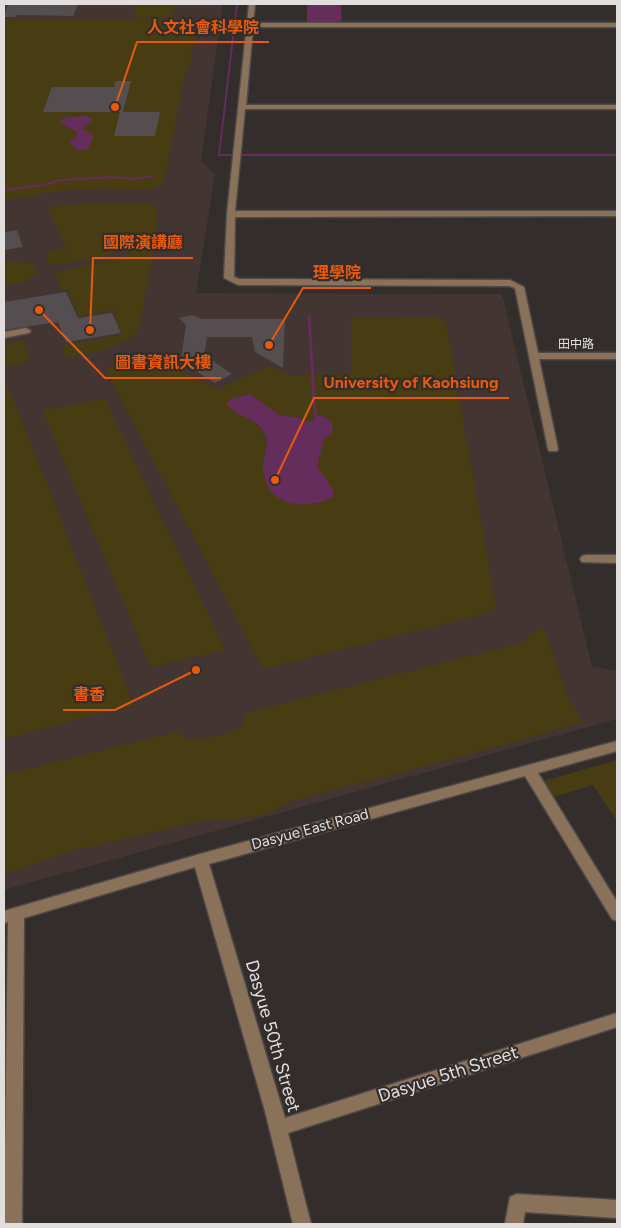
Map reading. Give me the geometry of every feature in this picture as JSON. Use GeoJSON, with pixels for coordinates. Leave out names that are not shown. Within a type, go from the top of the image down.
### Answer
{"type":"FeatureCollection","features":[{"type":"Feature","properties":{"kind":"street"},"geometry":{"type":"LineString","coordinates":[[252,4],[231,214],[228,278],[238,282],[510,283],[519,287],[553,449]]}},
{"type":"Feature","properties":{"kind":"street"},"geometry":{"type":"LineString","coordinates":[[249,25],[617,25]]}},
{"type":"Feature","properties":{"kind":"street"},"geometry":{"type":"LineString","coordinates":[[242,107],[617,107]]}},
{"type":"Feature","properties":{"kind":"street"},"geometry":{"type":"LineString","coordinates":[[231,214],[617,213]]}},
{"type":"Feature","properties":{"kind":"street"},"geometry":{"type":"LineString","coordinates":[[4,335],[26,331]]}},
{"type":"Feature","properties":{"kind":"street","name":"田中路"},"geometry":{"type":"LineString","coordinates":[[534,356],[617,356]]}},
{"type":"Feature","properties":{"kind":"street"},"geometry":{"type":"LineString","coordinates":[[586,559],[617,559]]}},
{"type":"Feature","properties":{"kind":"street","name":"Dasyue East Road"},"geometry":{"type":"LineString","coordinates":[[10,915],[200,860],[617,746]]}},
{"type":"Feature","properties":{"kind":"street"},"geometry":{"type":"LineString","coordinates":[[528,769],[617,915]]}},
{"type":"Feature","properties":{"kind":"street","name":"Dasyue 50th Street"},"geometry":{"type":"LineString","coordinates":[[200,860],[279,1128],[302,1224]]}},
{"type":"Feature","properties":{"kind":"street"},"geometry":{"type":"LineString","coordinates":[[10,915],[9,1122],[13,1224]]}},
{"type":"Feature","properties":{"kind":"street","name":"Dasyue 5th Street"},"geometry":{"type":"LineString","coordinates":[[279,1128],[617,1020]]}},
{"type":"Feature","properties":{"kind":"street"},"geometry":{"type":"LineString","coordinates":[[514,1224],[517,1203],[617,1209]]}},
{"type":"Feature","properties":{"kind":"shaded area"},"geometry":{"type":"Polygon","coordinates":[[[4,4],[223,4],[201,161],[215,174],[196,293],[502,294],[592,666],[617,671],[617,719],[4,890],[4,4]]]}},
{"type":"Feature","properties":{"kind":"shaded area"},"geometry":{"type":"Polygon","coordinates":[[[137,4],[176,4],[173,17],[133,17],[137,4]]]}},
{"type":"Feature","properties":{"kind":"shaded area"},"geometry":{"type":"Polygon","coordinates":[[[307,4],[341,4],[342,20],[333,23],[307,22],[307,4]]]}},
{"type":"Feature","properties":{"kind":"shaded area"},"geometry":{"type":"Polygon","coordinates":[[[4,20],[195,20],[194,25],[198,25],[189,68],[186,68],[164,183],[152,189],[75,189],[4,200],[4,20]]]}},
{"type":"Feature","properties":{"kind":"shaded area"},"geometry":{"type":"Polygon","coordinates":[[[87,116],[93,120],[82,129],[92,134],[93,138],[88,149],[79,151],[71,145],[70,141],[78,135],[77,132],[58,121],[68,117],[87,116]]]}},
{"type":"Feature","properties":{"kind":"shaded area"},"geometry":{"type":"Polygon","coordinates":[[[80,204],[150,204],[158,208],[156,232],[150,236],[131,241],[96,259],[50,265],[45,252],[67,248],[47,207],[80,204]]]}},
{"type":"Feature","properties":{"kind":"shaded area"},"geometry":{"type":"Polygon","coordinates":[[[141,244],[153,244],[154,247],[139,330],[132,337],[115,346],[96,352],[67,357],[62,346],[122,335],[113,310],[79,316],[67,290],[61,291],[54,272],[121,258],[141,244]]]}},
{"type":"Feature","properties":{"kind":"shaded area"},"geometry":{"type":"Polygon","coordinates":[[[14,261],[31,263],[38,270],[37,275],[23,283],[4,285],[4,263],[14,261]]]}},
{"type":"Feature","properties":{"kind":"shaded area"},"geometry":{"type":"Polygon","coordinates":[[[440,317],[446,322],[496,606],[490,613],[263,669],[105,369],[133,364],[146,357],[179,355],[177,369],[218,389],[270,366],[289,375],[351,374],[351,318],[440,317]],[[257,398],[232,411],[252,421],[262,430],[265,436],[266,451],[332,498],[334,491],[317,466],[324,439],[332,423],[325,417],[315,416],[314,421],[303,421],[301,418],[277,413],[257,398]]]}},
{"type":"Feature","properties":{"kind":"shaded area"},"geometry":{"type":"Polygon","coordinates":[[[23,340],[30,358],[23,364],[4,367],[4,344],[23,340]]]}},
{"type":"Feature","properties":{"kind":"shaded area"},"geometry":{"type":"Polygon","coordinates":[[[8,386],[134,705],[4,739],[4,387],[8,386]]]}},
{"type":"Feature","properties":{"kind":"shaded area"},"geometry":{"type":"Polygon","coordinates":[[[251,394],[279,415],[301,418],[303,421],[314,421],[315,415],[325,417],[332,423],[333,431],[324,439],[317,466],[334,491],[332,498],[321,502],[298,504],[278,498],[271,491],[265,481],[263,468],[267,446],[265,434],[257,424],[231,409],[227,404],[230,399],[251,394]]]}},
{"type":"Feature","properties":{"kind":"shaded area"},"geometry":{"type":"Polygon","coordinates":[[[105,399],[225,650],[151,667],[42,410],[105,399]]]}},
{"type":"Feature","properties":{"kind":"shaded area"},"geometry":{"type":"Polygon","coordinates":[[[544,628],[568,697],[583,722],[445,761],[287,802],[268,814],[232,820],[211,819],[71,851],[4,874],[4,775],[176,732],[189,739],[207,738],[235,731],[244,723],[245,713],[525,642],[534,632],[544,628]]]}},
{"type":"Feature","properties":{"kind":"shaded area"},"geometry":{"type":"Polygon","coordinates":[[[617,760],[617,821],[593,785],[554,797],[543,781],[617,760]]]}},
{"type":"Feature","properties":{"kind":"building"},"geometry":{"type":"Polygon","coordinates":[[[8,4],[78,4],[73,16],[16,15],[15,17],[4,17],[8,4]]]}},
{"type":"Feature","properties":{"kind":"building"},"geometry":{"type":"Polygon","coordinates":[[[116,81],[131,81],[123,112],[43,112],[52,87],[114,87],[116,81]]]}},
{"type":"Feature","properties":{"kind":"building"},"geometry":{"type":"Polygon","coordinates":[[[120,112],[160,112],[155,136],[114,136],[120,112]]]}},
{"type":"Feature","properties":{"kind":"building"},"geometry":{"type":"Polygon","coordinates":[[[17,230],[23,247],[4,250],[4,232],[17,230]]]}},
{"type":"Feature","properties":{"kind":"building"},"geometry":{"type":"Polygon","coordinates":[[[66,292],[78,318],[112,313],[121,333],[66,342],[58,322],[4,330],[4,302],[66,292]]]}},
{"type":"Feature","properties":{"kind":"building"},"geometry":{"type":"Polygon","coordinates":[[[192,315],[201,319],[285,319],[283,368],[255,352],[252,337],[207,337],[204,355],[232,374],[215,383],[188,366],[180,366],[186,325],[179,318],[192,315]]]}},
{"type":"Feature","properties":{"kind":"waterway"},"geometry":{"type":"LineString","coordinates":[[237,4],[219,155],[617,155]]}},
{"type":"Feature","properties":{"kind":"waterway"},"geometry":{"type":"LineString","coordinates":[[4,190],[44,185],[61,180],[111,177],[132,179],[154,176]]}},
{"type":"Feature","properties":{"kind":"waterway"},"geometry":{"type":"LineString","coordinates":[[309,316],[315,415]]}},
{"type":"Feature","properties":{"kind":"place","name":"人文社會科學院"},"geometry":{"type":"Point","coordinates":[115,107]}},
{"type":"Feature","properties":{"kind":"place","name":"圖書資訊大樓"},"geometry":{"type":"Point","coordinates":[39,310]}},
{"type":"Feature","properties":{"kind":"place","name":"國際演講廳"},"geometry":{"type":"Point","coordinates":[90,330]}},
{"type":"Feature","properties":{"kind":"place","name":"理學院"},"geometry":{"type":"Point","coordinates":[269,345]}},
{"type":"Feature","properties":{"kind":"place","name":"University of Kaohsiung"},"geometry":{"type":"Point","coordinates":[275,480]}},
{"type":"Feature","properties":{"kind":"place","name":"書香"},"geometry":{"type":"Point","coordinates":[196,670]}}]}
